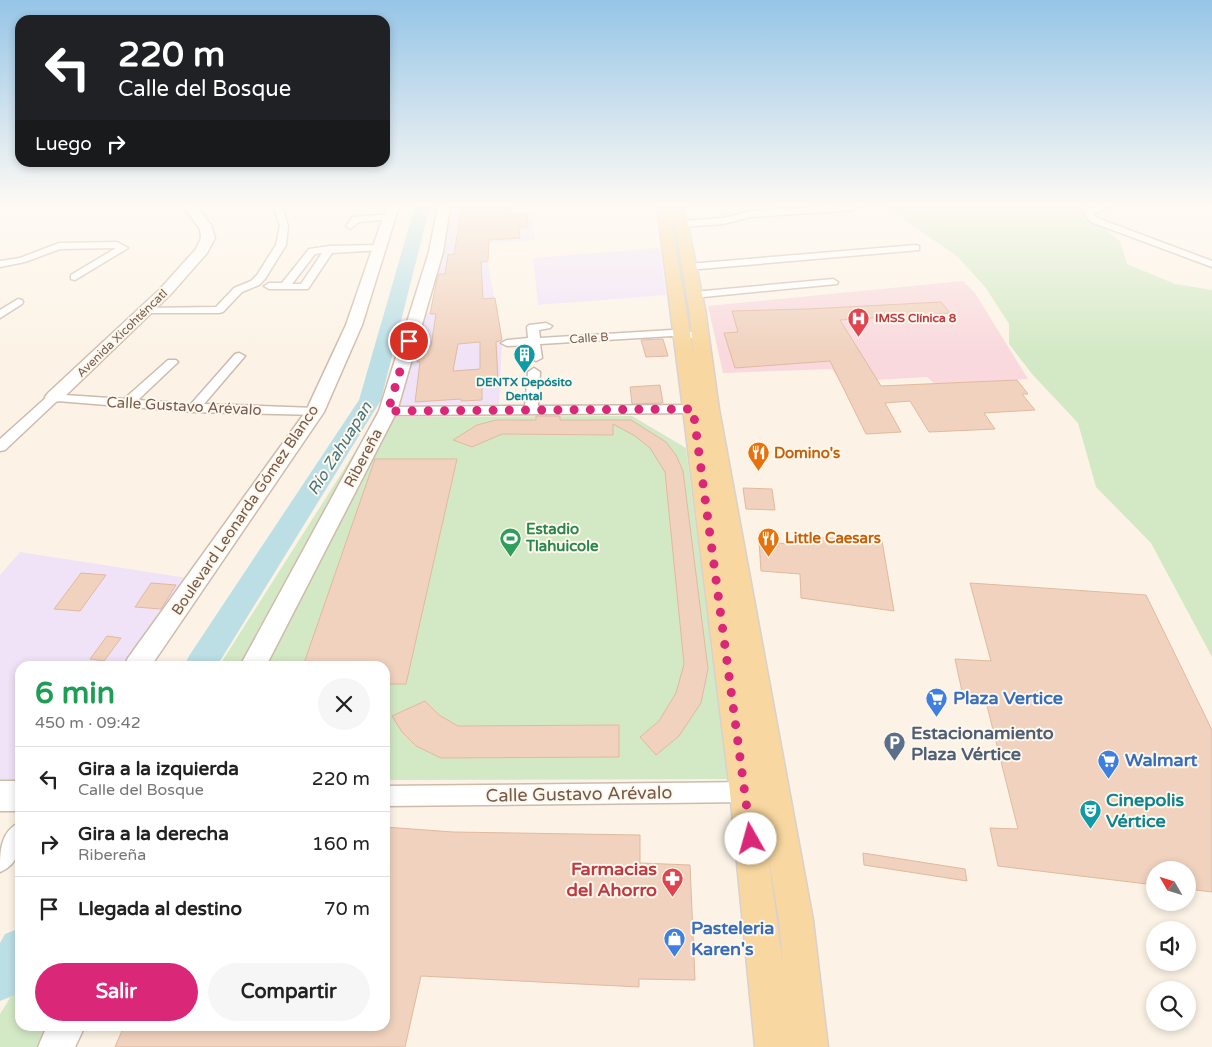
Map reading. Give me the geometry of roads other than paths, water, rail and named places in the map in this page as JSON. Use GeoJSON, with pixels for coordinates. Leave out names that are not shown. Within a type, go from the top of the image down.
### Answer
{"type":"FeatureCollection","features":[{"type":"Feature","properties":{"kind":"main road"},"geometry":{"type":"LineString","coordinates":[[672,255],[774,792],[796,920],[809,1047]]}},
{"type":"Feature","properties":{"kind":"main road"},"geometry":{"type":"LineString","coordinates":[[686,255],[693,295],[687,332]]}},
{"type":"Feature","properties":{"kind":"main road"},"geometry":{"type":"LineString","coordinates":[[701,409],[774,1047]]}},
{"type":"Feature","properties":{"kind":"street"},"geometry":{"type":"LineString","coordinates":[[0,264],[22,260],[36,255]]}},
{"type":"Feature","properties":{"kind":"street"},"geometry":{"type":"LineString","coordinates":[[75,278],[112,255]]}},
{"type":"Feature","properties":{"kind":"street","name":"Avenida Xicohténcatl"},"geometry":{"type":"LineString","coordinates":[[0,447],[147,311],[199,255]]}},
{"type":"Feature","properties":{"kind":"street"},"geometry":{"type":"LineString","coordinates":[[147,311],[219,310],[238,290],[255,283],[275,255]]}},
{"type":"Feature","properties":{"kind":"street"},"geometry":{"type":"LineString","coordinates":[[284,287],[307,255]]}},
{"type":"Feature","properties":{"kind":"street"},"geometry":{"type":"LineString","coordinates":[[269,286],[299,288],[307,285],[326,255]]}},
{"type":"Feature","properties":{"kind":"street","name":"Boulevard Leonarda Gómez Blanco"},"geometry":{"type":"LineString","coordinates":[[141,661],[315,412],[354,325],[377,255]]}},
{"type":"Feature","properties":{"kind":"street","name":"Ribereña"},"geometry":{"type":"LineString","coordinates":[[256,661],[388,411],[435,255]]}},
{"type":"Feature","properties":{"kind":"street"},"geometry":{"type":"LineString","coordinates":[[688,267],[834,255]]}},
{"type":"Feature","properties":{"kind":"street"},"geometry":{"type":"LineString","coordinates":[[1187,255],[1212,264]]}},
{"type":"Feature","properties":{"kind":"street"},"geometry":{"type":"LineString","coordinates":[[693,295],[833,282]]}},
{"type":"Feature","properties":{"kind":"street"},"geometry":{"type":"LineString","coordinates":[[0,315],[18,302]]}},
{"type":"Feature","properties":{"kind":"street"},"geometry":{"type":"LineString","coordinates":[[536,358],[533,327],[546,326]]}},
{"type":"Feature","properties":{"kind":"street","name":"Calle B"},"geometry":{"type":"LineString","coordinates":[[507,343],[687,332]]}},
{"type":"Feature","properties":{"kind":"street"},"geometry":{"type":"LineString","coordinates":[[194,408],[239,356]]}},
{"type":"Feature","properties":{"kind":"street"},"geometry":{"type":"LineString","coordinates":[[127,403],[172,362]]}},
{"type":"Feature","properties":{"kind":"street"},"geometry":{"type":"LineString","coordinates":[[531,410],[534,372]]}},
{"type":"Feature","properties":{"kind":"street","name":"Calle Gustavo Arévalo"},"geometry":{"type":"LineString","coordinates":[[54,397],[194,408],[315,412]]}},
{"type":"Feature","properties":{"kind":"street"},"geometry":{"type":"LineString","coordinates":[[388,411],[701,409]]}},
{"type":"Feature","properties":{"kind":"street","name":"Calle Gustavo Arévalo"},"geometry":{"type":"LineString","coordinates":[[390,796],[774,792]]}},
{"type":"Feature","properties":{"kind":"street"},"geometry":{"type":"LineString","coordinates":[[0,796],[15,796]]}},
{"type":"Feature","properties":{"kind":"street"},"geometry":{"type":"LineString","coordinates":[[0,861],[15,840]]}},
{"type":"Feature","properties":{"kind":"street"},"geometry":{"type":"LineString","coordinates":[[56,1047],[64,1031]]}},
{"type":"Feature","properties":{"kind":"waterway","name":"Río Zahuapan"},"geometry":{"type":"LineString","coordinates":[[203,661],[370,400],[410,255]]}},
{"type":"Feature","properties":{"kind":"waterway","name":"Río Zahuapan"},"geometry":{"type":"LineString","coordinates":[[0,980],[15,957]]}},
{"type":"Feature","properties":{"kind":"place","name":"IMSS Clínica 8"},"geometry":{"type":"Point","coordinates":[859,337]}},
{"type":"Feature","properties":{"kind":"place","name":"DENTX Depósito Dental"},"geometry":{"type":"Point","coordinates":[524,374]}},
{"type":"Feature","properties":{"kind":"place","name":"Domino's"},"geometry":{"type":"Point","coordinates":[758,472]}},
{"type":"Feature","properties":{"kind":"place","name":"Estadio Tlahuicole"},"geometry":{"type":"Point","coordinates":[510,557]}},
{"type":"Feature","properties":{"kind":"place","name":"Little Caesars"},"geometry":{"type":"Point","coordinates":[769,557]}},
{"type":"Feature","properties":{"kind":"place","name":"Plaza Vertice"},"geometry":{"type":"Point","coordinates":[937,717]}},
{"type":"Feature","properties":{"kind":"place","name":"Estacionamiento Plaza Vértice"},"geometry":{"type":"Point","coordinates":[895,762]}},
{"type":"Feature","properties":{"kind":"place","name":"Walmart"},"geometry":{"type":"Point","coordinates":[1109,779]}},
{"type":"Feature","properties":{"kind":"place","name":"Cinepolis Vértice"},"geometry":{"type":"Point","coordinates":[1090,829]}},
{"type":"Feature","properties":{"kind":"place","name":"Farmacias del Ahorro"},"geometry":{"type":"Point","coordinates":[673,898]}},
{"type":"Feature","properties":{"kind":"place","name":"Pasteleria Karen's"},"geometry":{"type":"Point","coordinates":[675,957]}}]}
